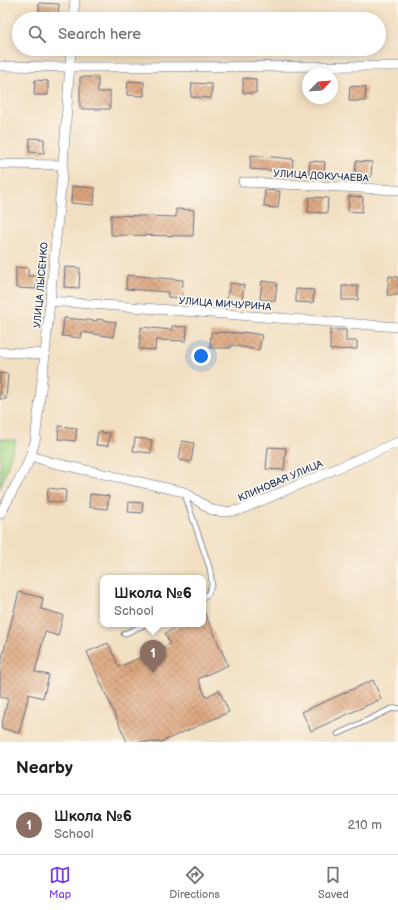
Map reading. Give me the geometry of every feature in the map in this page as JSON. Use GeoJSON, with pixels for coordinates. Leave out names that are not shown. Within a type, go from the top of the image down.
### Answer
{"type":"FeatureCollection","features":[{"type":"Feature","properties":{"kind":"street"},"geometry":{"type":"LineString","coordinates":[[74,12],[75,0]]}},
{"type":"Feature","properties":{"kind":"street","name":"УЛИЦА ЛЫСЕНКО"},"geometry":{"type":"LineString","coordinates":[[0,514],[27,465],[36,442],[63,165],[71,56]]}},
{"type":"Feature","properties":{"kind":"street"},"geometry":{"type":"LineString","coordinates":[[0,66],[398,66]]}},
{"type":"Feature","properties":{"kind":"street"},"geometry":{"type":"LineString","coordinates":[[0,164],[63,165]]}},
{"type":"Feature","properties":{"kind":"street","name":"УЛИЦА ДОКУЧАЕВА"},"geometry":{"type":"LineString","coordinates":[[243,182],[398,190]]}},
{"type":"Feature","properties":{"kind":"street","name":"УЛИЦА МИЧУРИНА"},"geometry":{"type":"LineString","coordinates":[[50,301],[398,327]]}},
{"type":"Feature","properties":{"kind":"street"},"geometry":{"type":"LineString","coordinates":[[0,352],[45,354]]}},
{"type":"Feature","properties":{"kind":"street","name":"КЛИНОВАЯ УЛИЦА"},"geometry":{"type":"LineString","coordinates":[[31,456],[50,462],[184,492],[212,510],[224,512],[240,510],[398,442]]}},
{"type":"Feature","properties":{"kind":"lane"},"geometry":{"type":"LineString","coordinates":[[184,492],[210,569],[212,584],[206,595]]}},
{"type":"Feature","properties":{"kind":"lane"},"geometry":{"type":"LineString","coordinates":[[124,634],[139,627]]}},
{"type":"Feature","properties":{"kind":"lane"},"geometry":{"type":"LineString","coordinates":[[338,734],[391,709],[398,708]]}},
{"type":"Feature","properties":{"kind":"green space"},"geometry":{"type":"Polygon","coordinates":[[[0,439],[16,440],[0,489],[0,439]]]}},
{"type":"Feature","properties":{"kind":"building"},"geometry":{"type":"Polygon","coordinates":[[[39,3],[59,4],[58,12],[39,12],[39,3]]]}},
{"type":"Feature","properties":{"kind":"building"},"geometry":{"type":"Polygon","coordinates":[[[80,77],[98,77],[98,92],[110,92],[110,109],[80,109],[80,77]]]}},
{"type":"Feature","properties":{"kind":"building"},"geometry":{"type":"Polygon","coordinates":[[[243,78],[256,79],[256,93],[243,93],[243,78]]]}},
{"type":"Feature","properties":{"kind":"building"},"geometry":{"type":"Polygon","coordinates":[[[35,80],[48,81],[48,95],[34,95],[35,80]]]}},
{"type":"Feature","properties":{"kind":"building"},"geometry":{"type":"Polygon","coordinates":[[[128,81],[144,82],[144,96],[127,95],[128,81]]]}},
{"type":"Feature","properties":{"kind":"building"},"geometry":{"type":"Polygon","coordinates":[[[192,83],[212,84],[211,98],[191,97],[192,83]]]}},
{"type":"Feature","properties":{"kind":"building"},"geometry":{"type":"Polygon","coordinates":[[[350,86],[366,87],[365,101],[349,101],[350,86]]]}},
{"type":"Feature","properties":{"kind":"building"},"geometry":{"type":"Polygon","coordinates":[[[30,138],[44,139],[44,153],[29,152],[30,138]]]}},
{"type":"Feature","properties":{"kind":"building"},"geometry":{"type":"Polygon","coordinates":[[[251,155],[293,159],[292,172],[250,169],[251,155]]]}},
{"type":"Feature","properties":{"kind":"building"},"geometry":{"type":"Polygon","coordinates":[[[310,161],[325,162],[324,175],[309,174],[310,161]]]}},
{"type":"Feature","properties":{"kind":"building"},"geometry":{"type":"Polygon","coordinates":[[[356,161],[372,162],[371,177],[355,176],[356,161]]]}},
{"type":"Feature","properties":{"kind":"building"},"geometry":{"type":"Polygon","coordinates":[[[72,186],[95,188],[94,205],[71,203],[72,186]]]}},
{"type":"Feature","properties":{"kind":"building"},"geometry":{"type":"Polygon","coordinates":[[[265,190],[280,191],[278,208],[264,207],[265,190]]]}},
{"type":"Feature","properties":{"kind":"building"},"geometry":{"type":"Polygon","coordinates":[[[349,196],[363,197],[362,212],[348,211],[349,196]]]}},
{"type":"Feature","properties":{"kind":"building"},"geometry":{"type":"Polygon","coordinates":[[[309,197],[328,198],[327,213],[308,212],[309,197]]]}},
{"type":"Feature","properties":{"kind":"building"},"geometry":{"type":"Polygon","coordinates":[[[176,209],[194,210],[193,236],[111,235],[111,215],[176,217],[176,209]]]}},
{"type":"Feature","properties":{"kind":"building"},"geometry":{"type":"Polygon","coordinates":[[[16,267],[28,268],[28,276],[37,276],[36,289],[16,288],[16,267]]]}},
{"type":"Feature","properties":{"kind":"building"},"geometry":{"type":"Polygon","coordinates":[[[65,267],[80,268],[79,288],[64,287],[65,267]]]}},
{"type":"Feature","properties":{"kind":"building"},"geometry":{"type":"Polygon","coordinates":[[[127,275],[183,280],[182,298],[168,297],[168,292],[126,289],[127,275]]]}},
{"type":"Feature","properties":{"kind":"building"},"geometry":{"type":"Polygon","coordinates":[[[389,276],[398,277],[398,295],[387,295],[389,276]]]}},
{"type":"Feature","properties":{"kind":"building"},"geometry":{"type":"Polygon","coordinates":[[[262,281],[277,283],[275,301],[260,299],[262,281]]]}},
{"type":"Feature","properties":{"kind":"building"},"geometry":{"type":"Polygon","coordinates":[[[230,283],[244,285],[242,301],[227,298],[230,283]]]}},
{"type":"Feature","properties":{"kind":"building"},"geometry":{"type":"Polygon","coordinates":[[[342,286],[358,286],[358,300],[342,300],[342,286]]]}},
{"type":"Feature","properties":{"kind":"building"},"geometry":{"type":"Polygon","coordinates":[[[296,289],[314,290],[313,303],[296,302],[296,289]]]}},
{"type":"Feature","properties":{"kind":"building"},"geometry":{"type":"Polygon","coordinates":[[[64,318],[97,321],[97,319],[116,322],[113,337],[82,332],[81,338],[62,336],[64,318]]]}},
{"type":"Feature","properties":{"kind":"building"},"geometry":{"type":"Polygon","coordinates":[[[172,326],[187,327],[186,341],[156,340],[155,350],[139,349],[141,327],[172,330],[172,326]]]}},
{"type":"Feature","properties":{"kind":"building"},"geometry":{"type":"Polygon","coordinates":[[[330,330],[346,330],[346,341],[357,341],[357,349],[330,350],[330,330]]]}},
{"type":"Feature","properties":{"kind":"building"},"geometry":{"type":"Polygon","coordinates":[[[211,332],[243,332],[262,335],[259,350],[231,345],[231,348],[210,348],[211,332]]]}},
{"type":"Feature","properties":{"kind":"building"},"geometry":{"type":"Polygon","coordinates":[[[0,373],[8,374],[6,399],[0,399],[0,373]]]}},
{"type":"Feature","properties":{"kind":"building"},"geometry":{"type":"Polygon","coordinates":[[[59,426],[77,428],[75,441],[58,439],[59,426]]]}},
{"type":"Feature","properties":{"kind":"building"},"geometry":{"type":"Polygon","coordinates":[[[98,432],[110,433],[108,446],[96,445],[98,432]]]}},
{"type":"Feature","properties":{"kind":"building"},"geometry":{"type":"Polygon","coordinates":[[[135,438],[152,440],[151,453],[133,451],[135,438]]]}},
{"type":"Feature","properties":{"kind":"building"},"geometry":{"type":"Polygon","coordinates":[[[182,441],[194,443],[191,462],[179,460],[182,441]]]}},
{"type":"Feature","properties":{"kind":"building"},"geometry":{"type":"Polygon","coordinates":[[[268,447],[286,448],[284,470],[266,469],[268,447]]]}},
{"type":"Feature","properties":{"kind":"building"},"geometry":{"type":"Polygon","coordinates":[[[48,488],[66,490],[65,503],[47,501],[48,488]]]}},
{"type":"Feature","properties":{"kind":"building"},"geometry":{"type":"Polygon","coordinates":[[[90,494],[109,496],[107,509],[89,507],[90,494]]]}},
{"type":"Feature","properties":{"kind":"building"},"geometry":{"type":"Polygon","coordinates":[[[129,502],[143,503],[142,513],[128,512],[129,502]]]}},
{"type":"Feature","properties":{"kind":"building"},"geometry":{"type":"Polygon","coordinates":[[[19,592],[43,598],[41,609],[63,615],[58,636],[45,632],[35,672],[49,675],[43,698],[29,694],[19,733],[1,728],[8,699],[0,697],[0,666],[19,592]]]}},
{"type":"Feature","properties":{"kind":"building"},"geometry":{"type":"Polygon","coordinates":[[[206,616],[228,665],[198,679],[206,697],[219,690],[229,712],[161,742],[127,742],[87,652],[108,643],[119,667],[170,644],[165,633],[178,627],[206,627],[206,616]]]}},
{"type":"Feature","properties":{"kind":"building"},"geometry":{"type":"Polygon","coordinates":[[[373,680],[381,699],[311,731],[302,712],[373,680]]]}},
{"type":"Feature","properties":{"kind":"place","name":"Школа №6"},"geometry":{"type":"Point","coordinates":[153,673]}}]}
